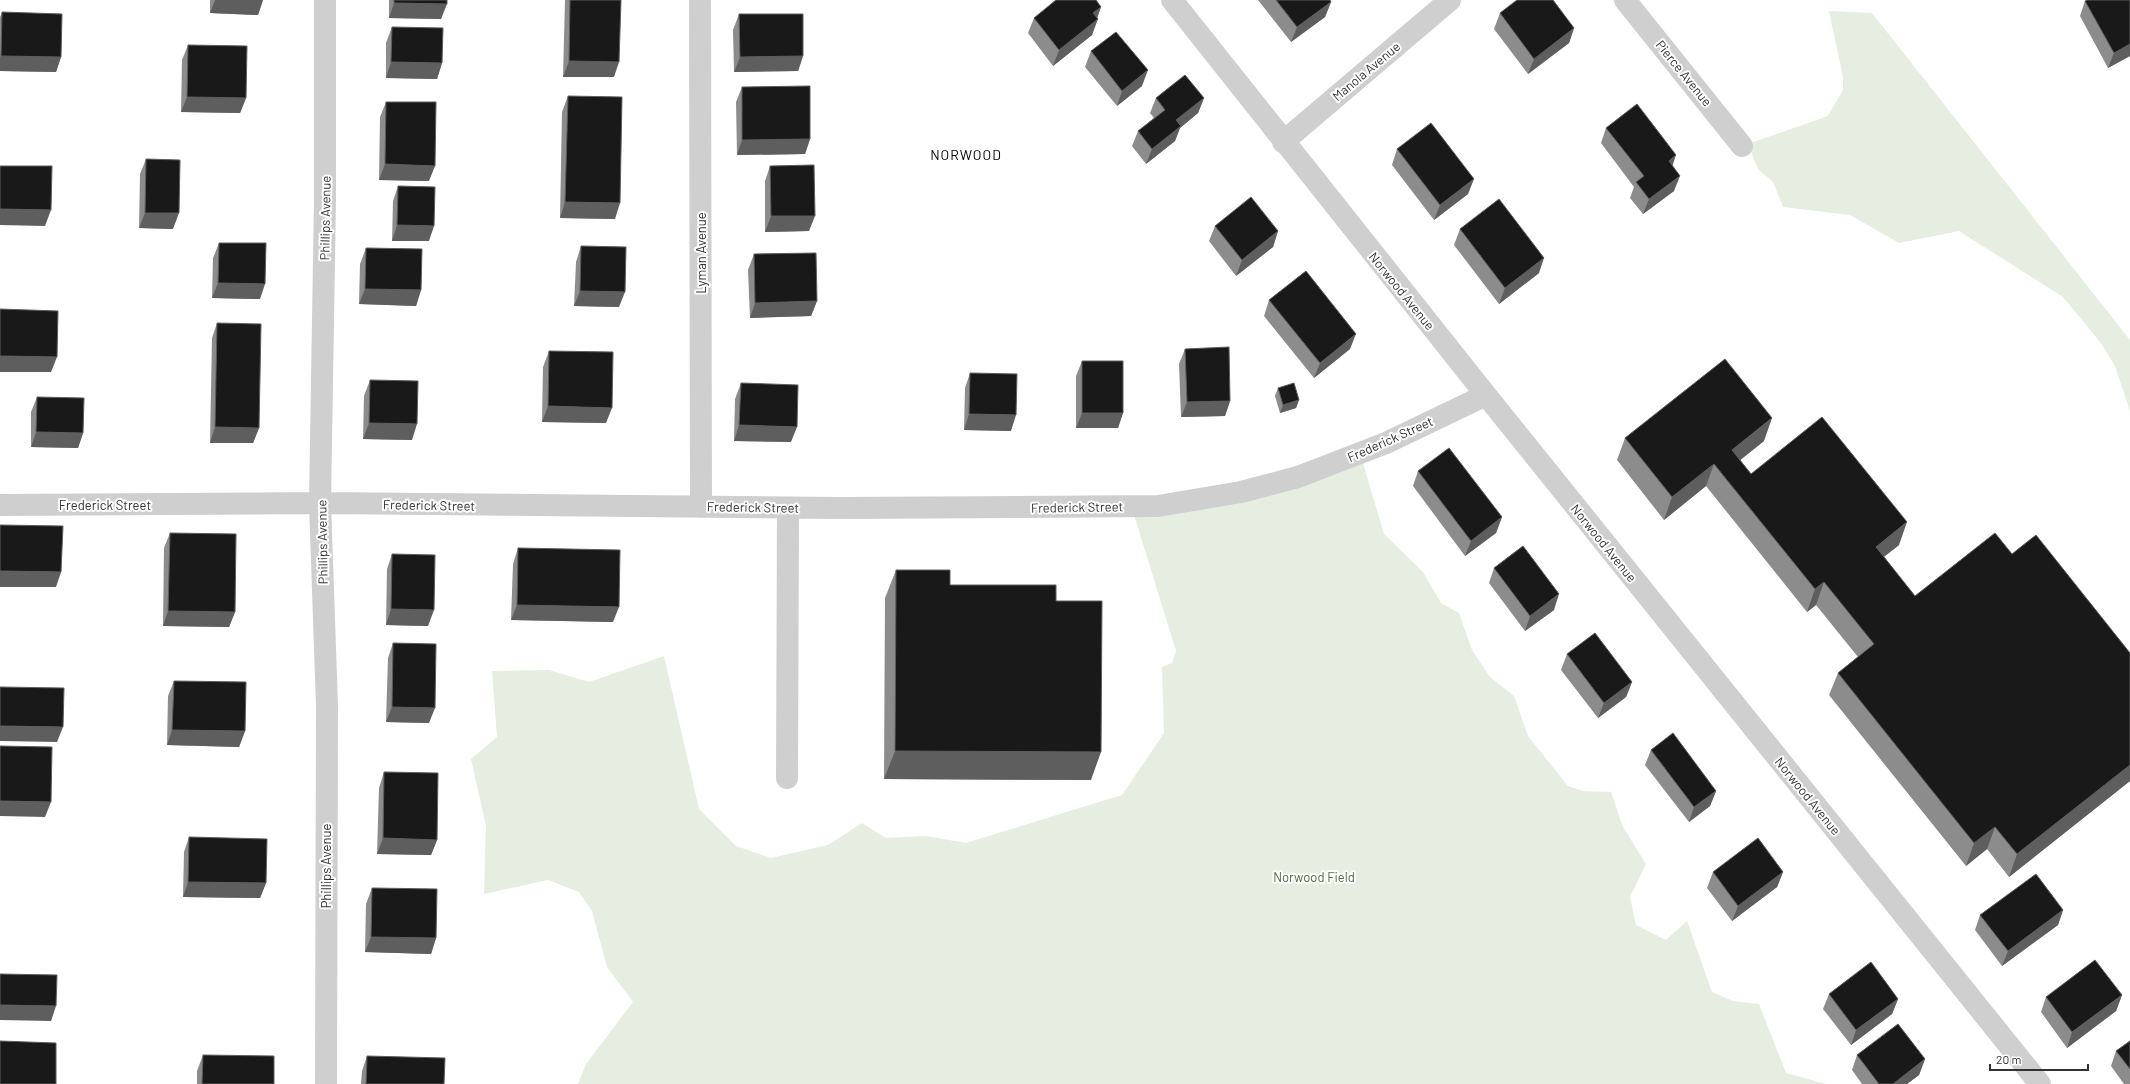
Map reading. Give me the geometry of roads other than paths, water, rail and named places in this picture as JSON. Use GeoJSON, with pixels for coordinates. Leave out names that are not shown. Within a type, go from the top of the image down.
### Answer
{"type":"FeatureCollection","features":[{"type":"Feature","properties":{"kind":"street","name":"Phillips Avenue"},"geometry":{"type":"LineString","coordinates":[[325,0],[326,198],[320,503],[327,706],[326,1084]]}},
{"type":"Feature","properties":{"kind":"street","name":"Lyman Avenue"},"geometry":{"type":"LineString","coordinates":[[700,0],[702,507]]}},
{"type":"Feature","properties":{"kind":"street","name":"Norwood Avenue"},"geometry":{"type":"LineString","coordinates":[[1172,0],[1283,142],[2040,1084]]}},
{"type":"Feature","properties":{"kind":"street","name":"Manola Avenue"},"geometry":{"type":"LineString","coordinates":[[1283,142],[1450,0]]}},
{"type":"Feature","properties":{"kind":"street","name":"Pierce Avenue"},"geometry":{"type":"LineString","coordinates":[[1625,0],[1742,146]]}},
{"type":"Feature","properties":{"kind":"street","name":"Frederick Street"},"geometry":{"type":"LineString","coordinates":[[0,506],[320,503],[788,508],[1075,508],[1158,506],[1241,492],[1298,477],[1386,443],[1486,395]]}},
{"type":"Feature","properties":{"kind":"street"},"geometry":{"type":"LineString","coordinates":[[787,778],[788,508]]}},
{"type":"Feature","properties":{"kind":"district","name":"NORWOOD"},"geometry":{"type":"Point","coordinates":[966,155]}},
{"type":"Feature","properties":{"kind":"park label","name":"Norwood Field"},"geometry":{"type":"Point","coordinates":[1314,877]}}]}
